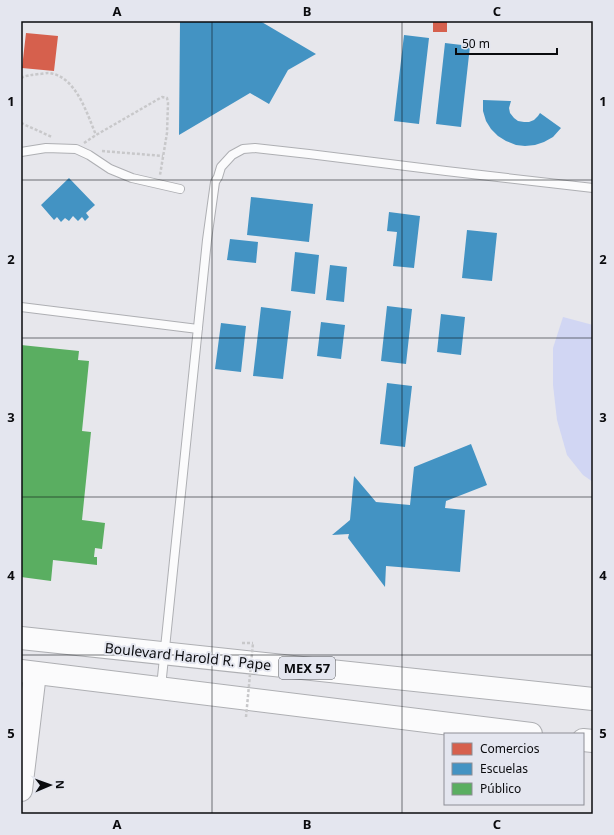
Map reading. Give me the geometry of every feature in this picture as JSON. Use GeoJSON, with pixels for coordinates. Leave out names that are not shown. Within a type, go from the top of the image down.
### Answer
{"type":"FeatureCollection","features":[{"type":"Feature","properties":{"kind":"main road","name":"Boulevard Harold R. Pape"},"geometry":{"type":"LineString","coordinates":[[21,638],[593,698]]}},
{"type":"Feature","properties":{"kind":"main road"},"geometry":{"type":"LineString","coordinates":[[21,790],[28,672],[523,733]]}},
{"type":"Feature","properties":{"kind":"lane"},"geometry":{"type":"LineString","coordinates":[[21,152],[46,148],[76,149],[89,155],[110,169],[132,178],[180,189]]}},
{"type":"Feature","properties":{"kind":"lane"},"geometry":{"type":"LineString","coordinates":[[161,688],[207,240],[215,182],[221,167],[232,155],[242,149],[255,148],[593,188]]}},
{"type":"Feature","properties":{"kind":"lane"},"geometry":{"type":"LineString","coordinates":[[21,307],[198,329]]}},
{"type":"Feature","properties":{"kind":"path"},"geometry":{"type":"LineString","coordinates":[[21,78],[28,75],[49,73],[59,76],[69,83],[80,98],[96,135]]}},
{"type":"Feature","properties":{"kind":"path"},"geometry":{"type":"LineString","coordinates":[[76,149],[96,135],[162,97],[167,98],[167,134],[158,184]]}},
{"type":"Feature","properties":{"kind":"path"},"geometry":{"type":"LineString","coordinates":[[246,718],[253,643]]}},
{"type":"Feature","properties":{"kind":"shaded area"},"geometry":{"type":"Polygon","coordinates":[[[563,317],[593,325],[593,482],[583,475],[567,455],[557,420],[553,385],[553,348],[563,317]]]}},
{"type":"Feature","properties":{"kind":"building: Comercios"},"geometry":{"type":"Polygon","coordinates":[[[433,21],[447,21],[447,32],[433,32],[433,21]]]}},
{"type":"Feature","properties":{"kind":"building: Comercios"},"geometry":{"type":"Polygon","coordinates":[[[26,33],[58,36],[54,71],[22,68],[26,33]]]}},
{"type":"Feature","properties":{"kind":"building: Escuelas"},"geometry":{"type":"Polygon","coordinates":[[[180,21],[260,21],[316,54],[288,70],[269,104],[250,93],[179,135],[180,21]]]}},
{"type":"Feature","properties":{"kind":"building: Escuelas"},"geometry":{"type":"Polygon","coordinates":[[[404,35],[429,38],[419,124],[394,121],[404,35]]]}},
{"type":"Feature","properties":{"kind":"building: Escuelas"},"geometry":{"type":"Polygon","coordinates":[[[445,43],[470,46],[461,127],[436,124],[445,43]]]}},
{"type":"Feature","properties":{"kind":"building: Escuelas"},"geometry":{"type":"Polygon","coordinates":[[[483,100],[511,101],[509,108],[510,113],[518,121],[529,122],[534,120],[540,113],[561,128],[553,137],[544,142],[535,145],[516,145],[498,136],[491,129],[486,121],[483,111],[483,100]]]}},
{"type":"Feature","properties":{"kind":"building: Escuelas"},"geometry":{"type":"Polygon","coordinates":[[[69,178],[95,205],[86,213],[89,217],[85,221],[82,217],[78,221],[73,216],[69,221],[65,218],[61,222],[57,217],[54,220],[41,205],[69,178]]]}},
{"type":"Feature","properties":{"kind":"building: Escuelas"},"geometry":{"type":"Polygon","coordinates":[[[251,197],[313,204],[309,242],[247,235],[251,197]]]}},
{"type":"Feature","properties":{"kind":"building: Escuelas"},"geometry":{"type":"Polygon","coordinates":[[[389,212],[420,216],[414,268],[393,266],[397,232],[387,231],[389,212]]]}},
{"type":"Feature","properties":{"kind":"building: Escuelas"},"geometry":{"type":"Polygon","coordinates":[[[467,230],[497,233],[492,281],[462,278],[467,230]]]}},
{"type":"Feature","properties":{"kind":"building: Escuelas"},"geometry":{"type":"Polygon","coordinates":[[[230,239],[258,242],[256,263],[227,260],[230,239]]]}},
{"type":"Feature","properties":{"kind":"building: Escuelas"},"geometry":{"type":"Polygon","coordinates":[[[295,252],[319,255],[315,294],[291,291],[295,252]]]}},
{"type":"Feature","properties":{"kind":"building: Escuelas"},"geometry":{"type":"Polygon","coordinates":[[[330,265],[347,267],[344,302],[326,300],[330,265]]]}},
{"type":"Feature","properties":{"kind":"building: Escuelas"},"geometry":{"type":"Polygon","coordinates":[[[387,306],[412,309],[406,364],[381,361],[387,306]]]}},
{"type":"Feature","properties":{"kind":"building: Escuelas"},"geometry":{"type":"Polygon","coordinates":[[[261,307],[291,311],[283,379],[253,376],[261,307]]]}},
{"type":"Feature","properties":{"kind":"building: Escuelas"},"geometry":{"type":"Polygon","coordinates":[[[441,314],[465,317],[461,355],[437,352],[441,314]]]}},
{"type":"Feature","properties":{"kind":"building: Escuelas"},"geometry":{"type":"Polygon","coordinates":[[[321,322],[345,325],[341,359],[317,356],[321,322]]]}},
{"type":"Feature","properties":{"kind":"building: Escuelas"},"geometry":{"type":"Polygon","coordinates":[[[221,323],[246,326],[241,372],[215,369],[221,323]]]}},
{"type":"Feature","properties":{"kind":"building: Escuelas"},"geometry":{"type":"Polygon","coordinates":[[[387,383],[412,386],[405,447],[380,444],[387,383]]]}},
{"type":"Feature","properties":{"kind":"building: Escuelas"},"geometry":{"type":"Polygon","coordinates":[[[471,444],[487,485],[446,501],[445,508],[465,510],[460,572],[386,566],[385,587],[348,538],[349,534],[332,535],[350,520],[354,476],[376,502],[410,505],[414,467],[471,444]]]}},
{"type":"Feature","properties":{"kind":"building: Público"},"geometry":{"type":"Polygon","coordinates":[[[21,345],[79,351],[78,360],[89,361],[82,431],[91,432],[82,520],[105,523],[102,549],[95,548],[94,557],[97,557],[97,565],[53,560],[51,581],[21,577],[21,345]]]}}]}
